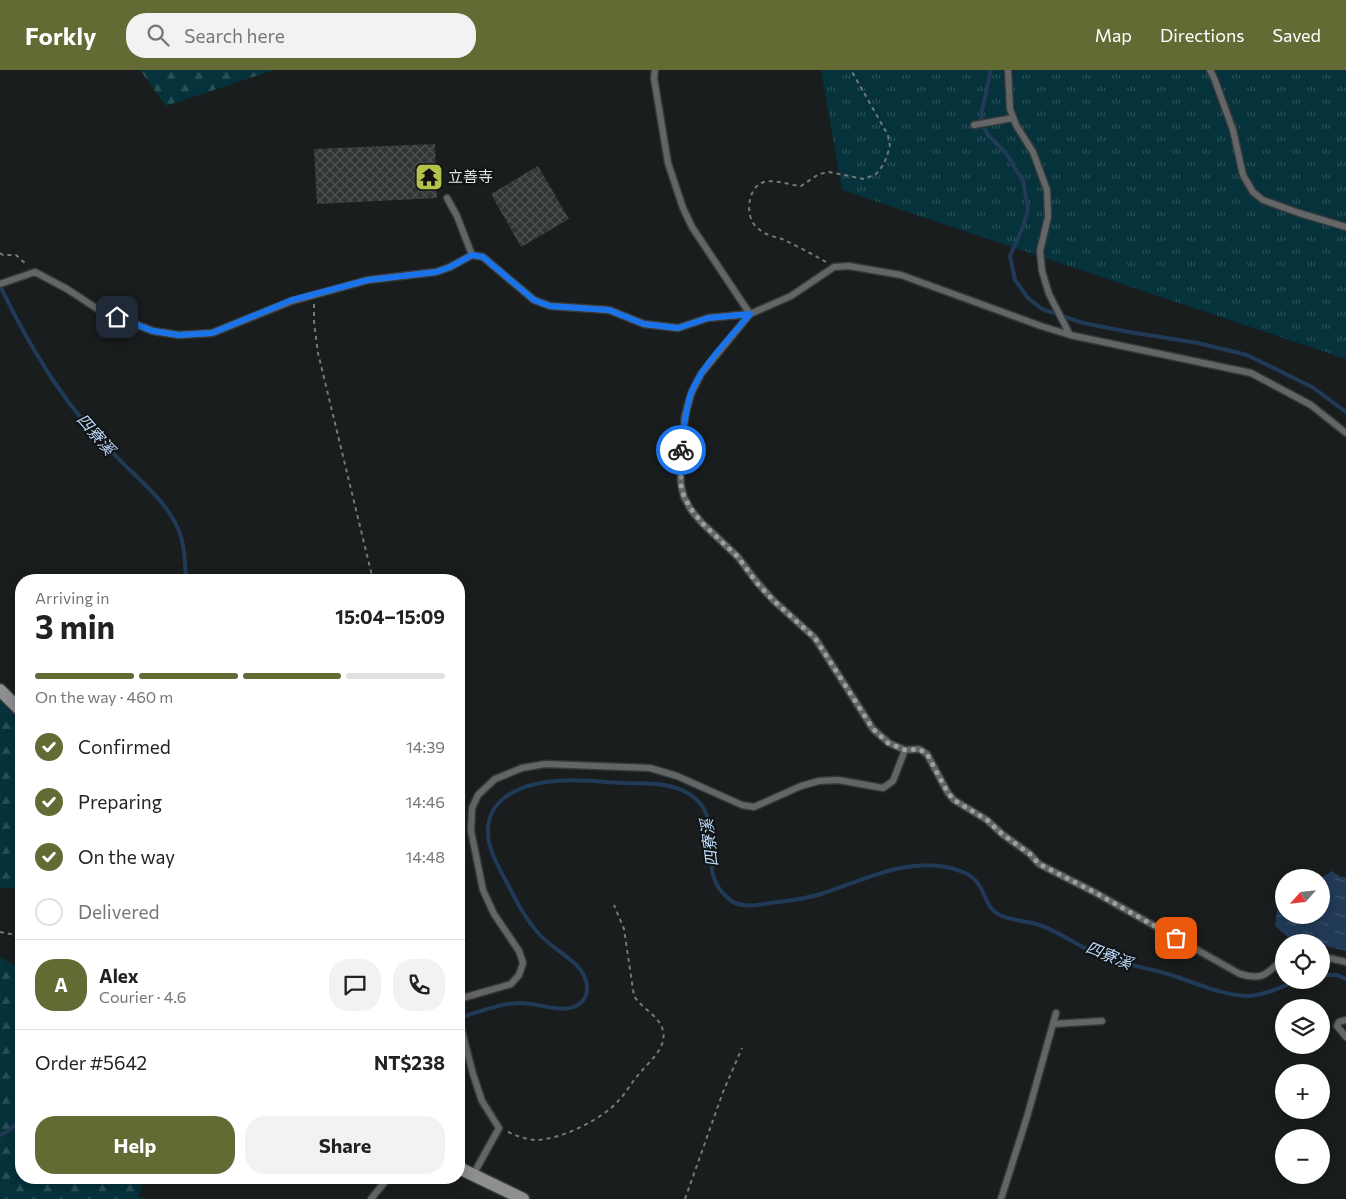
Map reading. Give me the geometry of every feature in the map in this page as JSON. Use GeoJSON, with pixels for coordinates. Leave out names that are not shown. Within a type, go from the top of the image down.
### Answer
{"type":"FeatureCollection","features":[{"type":"Feature","properties":{"kind":"street"},"geometry":{"type":"LineString","coordinates":[[0,690],[15,705]]}},
{"type":"Feature","properties":{"kind":"street"},"geometry":{"type":"LineString","coordinates":[[465,1171],[502,1195],[523,1199]]}},
{"type":"Feature","properties":{"kind":"lane"},"geometry":{"type":"LineString","coordinates":[[655,70],[654,78],[668,163],[683,208],[692,227],[750,314]]}},
{"type":"Feature","properties":{"kind":"lane"},"geometry":{"type":"LineString","coordinates":[[1008,70],[1010,109],[1016,125],[1033,152],[1047,190],[1048,217],[1040,251],[1042,271],[1049,294],[1070,335]]}},
{"type":"Feature","properties":{"kind":"lane"},"geometry":{"type":"LineString","coordinates":[[1210,70],[1234,130],[1243,175],[1252,192],[1263,200],[1346,227]]}},
{"type":"Feature","properties":{"kind":"lane"},"geometry":{"type":"LineString","coordinates":[[974,125],[1013,118]]}},
{"type":"Feature","properties":{"kind":"lane"},"geometry":{"type":"LineString","coordinates":[[447,198],[457,216],[472,255]]}},
{"type":"Feature","properties":{"kind":"lane"},"geometry":{"type":"LineString","coordinates":[[0,284],[34,272],[67,289],[99,310],[153,331],[179,335],[212,333],[292,300],[368,280],[436,272],[472,255],[483,257],[534,300],[550,306],[609,310],[644,324],[678,328],[708,318],[750,314],[791,296],[834,267],[849,266],[901,275],[1070,335],[1251,374],[1311,405],[1346,433]]}},
{"type":"Feature","properties":{"kind":"lane"},"geometry":{"type":"LineString","coordinates":[[750,314],[701,374],[691,394],[685,416],[680,462],[681,485],[684,497],[702,523],[738,557],[756,582],[773,600],[815,638],[873,729],[888,743],[905,750],[919,749],[927,754],[948,793],[954,800],[987,820],[1002,834],[1030,854],[1039,864],[1096,893],[1240,974],[1252,978],[1263,976],[1275,966]]}},
{"type":"Feature","properties":{"kind":"lane"},"geometry":{"type":"LineString","coordinates":[[465,997],[511,984],[519,975],[523,963],[519,951],[494,914],[483,890],[471,831],[472,808],[478,795],[494,779],[522,768],[545,764],[650,768],[677,776],[742,805],[754,807],[801,786],[819,781],[838,780],[883,788],[894,781],[905,750]]}},
{"type":"Feature","properties":{"kind":"lane"},"geometry":{"type":"LineString","coordinates":[[1330,958],[1346,962]]}},
{"type":"Feature","properties":{"kind":"lane"},"geometry":{"type":"LineString","coordinates":[[1001,1199],[1027,1117],[1056,1012]]}},
{"type":"Feature","properties":{"kind":"lane"},"geometry":{"type":"LineString","coordinates":[[1346,1020],[1339,1022],[1337,1026],[1346,1037]]}},
{"type":"Feature","properties":{"kind":"lane"},"geometry":{"type":"LineString","coordinates":[[1053,1024],[1102,1021]]}},
{"type":"Feature","properties":{"kind":"lane"},"geometry":{"type":"LineString","coordinates":[[465,1045],[482,1101],[499,1128],[473,1175]]}},
{"type":"Feature","properties":{"kind":"lane"},"geometry":{"type":"LineString","coordinates":[[371,1199],[383,1184]]}},
{"type":"Feature","properties":{"kind":"path"},"geometry":{"type":"LineString","coordinates":[[834,267],[760,230],[751,219],[749,207],[751,195],[759,183],[768,180],[801,186],[819,174],[829,172],[864,179],[876,174],[884,164],[890,148],[888,135],[851,70]]}},
{"type":"Feature","properties":{"kind":"path"},"geometry":{"type":"LineString","coordinates":[[0,253],[4,255],[16,254],[34,272]]}},
{"type":"Feature","properties":{"kind":"path"},"geometry":{"type":"LineString","coordinates":[[314,294],[314,322],[318,353],[372,574]]}},
{"type":"Feature","properties":{"kind":"path"},"geometry":{"type":"LineString","coordinates":[[499,1128],[519,1137],[537,1140],[563,1134],[596,1118],[618,1102],[660,1048],[664,1039],[663,1029],[657,1020],[638,1003],[634,996],[624,929],[614,905]]}},
{"type":"Feature","properties":{"kind":"path"},"geometry":{"type":"LineString","coordinates":[[0,932],[15,934]]}},
{"type":"Feature","properties":{"kind":"path"},"geometry":{"type":"LineString","coordinates":[[685,1199],[723,1092],[742,1048]]}},
{"type":"Feature","properties":{"kind":"green space"},"geometry":{"type":"Polygon","coordinates":[[[140,70],[274,70],[166,106],[140,70]]]}},
{"type":"Feature","properties":{"kind":"green space"},"geometry":{"type":"Polygon","coordinates":[[[821,70],[1346,70],[1346,359],[842,190],[821,70]]]}},
{"type":"Feature","properties":{"kind":"green space"},"geometry":{"type":"Polygon","coordinates":[[[0,698],[6,706],[15,712],[15,888],[0,888],[0,698]]]}},
{"type":"Feature","properties":{"kind":"green space"},"geometry":{"type":"Polygon","coordinates":[[[0,957],[15,965],[15,1184],[143,1184],[138,1196],[143,1199],[0,1199],[0,957]]]}},
{"type":"Feature","properties":{"kind":"water"},"geometry":{"type":"Polygon","coordinates":[[[1332,871],[1341,877],[1346,877],[1346,951],[1330,947],[1330,934],[1284,934],[1275,926],[1275,924],[1330,924],[1330,872],[1332,871]]]}},
{"type":"Feature","properties":{"kind":"building","name":"立善寺"},"geometry":{"type":"Polygon","coordinates":[[[435,144],[437,198],[317,204],[314,149],[435,144]]]}},
{"type":"Feature","properties":{"kind":"building","name":"立善寺"},"geometry":{"type":"Polygon","coordinates":[[[538,166],[569,219],[521,247],[491,194],[538,166]]]}},
{"type":"Feature","properties":{"kind":"waterway"},"geometry":{"type":"LineString","coordinates":[[991,70],[981,115],[983,126],[988,135],[1006,153],[1023,181],[1028,209],[1023,227],[1010,256],[1015,280],[1028,298],[1042,309],[1083,323],[1198,343],[1247,355],[1312,387],[1346,412]]}},
{"type":"Feature","properties":{"kind":"waterway","name":"四寮溪"},"geometry":{"type":"LineString","coordinates":[[0,286],[32,346],[70,404],[85,423],[150,489],[173,519],[182,543],[186,574]]}},
{"type":"Feature","properties":{"kind":"waterway","name":"四寮溪"},"geometry":{"type":"LineString","coordinates":[[465,1016],[514,1003],[529,1003],[559,1009],[567,1008],[579,1004],[585,997],[587,987],[583,973],[571,960],[545,940],[530,922],[517,902],[497,863],[488,838],[489,821],[493,811],[506,796],[535,784],[566,780],[657,784],[676,788],[697,800],[707,817],[710,829],[711,865],[714,877],[718,887],[738,904],[754,905],[802,899],[886,871],[920,865],[937,866],[966,873],[974,879],[989,905],[1002,916],[1040,925],[1102,956],[1168,974],[1229,994],[1250,996],[1277,989]]}},
{"type":"Feature","properties":{"kind":"waterway","name":"四寮溪"},"geometry":{"type":"LineString","coordinates":[[1330,975],[1337,975],[1346,979]]}},
{"type":"Feature","properties":{"kind":"waterway"},"geometry":{"type":"LineString","coordinates":[[0,1135],[15,1125]]}},
{"type":"Feature","properties":{"kind":"way so far"},"geometry":{"type":"LineString","coordinates":[[681,450],[681,485],[684,497],[692,510],[702,523],[738,557],[756,582],[773,600],[815,638],[873,729],[888,743],[905,750],[919,749],[927,754],[948,793],[954,800],[987,820],[1002,834],[1030,854],[1039,864],[1096,893],[1176,938]]}},
{"type":"Feature","properties":{"kind":"place","name":"立善寺"},"geometry":{"type":"Point","coordinates":[429,177]}},
{"type":"Feature","properties":{"kind":"route"},"geometry":{"type":"LineString","coordinates":[[117,317],[153,331],[179,335],[212,333],[292,300],[368,280],[436,272],[472,255],[483,257],[534,300],[550,306],[609,310],[644,324],[678,328],[708,318],[750,314],[701,374],[691,394],[685,416],[681,450]]}}]}
